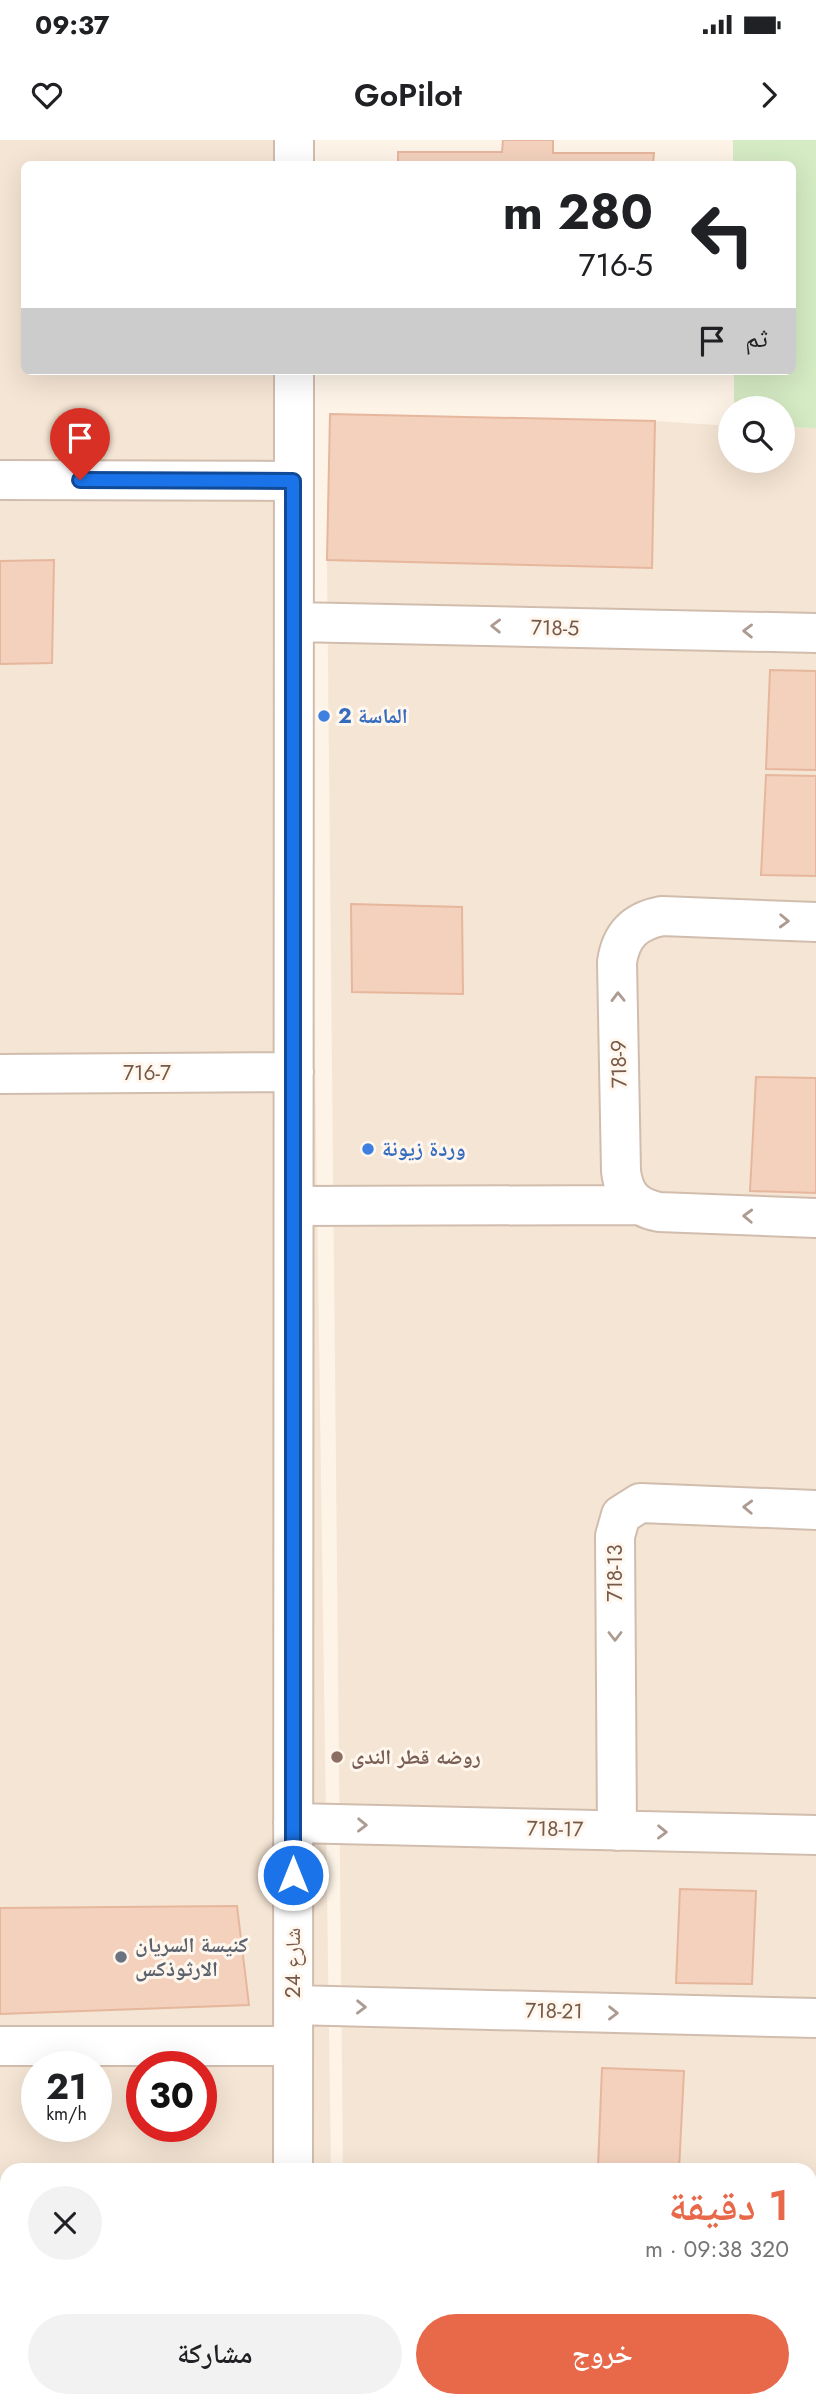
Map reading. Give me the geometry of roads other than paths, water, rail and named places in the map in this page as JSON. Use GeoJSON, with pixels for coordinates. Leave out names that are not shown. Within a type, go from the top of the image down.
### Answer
{"type":"FeatureCollection","features":[{"type":"Feature","properties":{"kind":"street"},"geometry":{"type":"LineString","coordinates":[[294,140],[294,161]]}},
{"type":"Feature","properties":{"kind":"street","name":"شارع 24"},"geometry":{"type":"LineString","coordinates":[[293,2163],[294,375]]}},
{"type":"Feature","properties":{"kind":"street"},"geometry":{"type":"LineString","coordinates":[[0,480],[293,481]]}},
{"type":"Feature","properties":{"kind":"street","name":"718-5"},"geometry":{"type":"LineString","coordinates":[[294,622],[816,633]]}},
{"type":"Feature","properties":{"kind":"street","name":"718-9"},"geometry":{"type":"LineString","coordinates":[[636,1206],[622,1184],[621,1171],[617,962],[626,936],[641,922],[662,916],[816,922]]}},
{"type":"Feature","properties":{"kind":"street","name":"716-7"},"geometry":{"type":"LineString","coordinates":[[0,1074],[294,1072]]}},
{"type":"Feature","properties":{"kind":"street"},"geometry":{"type":"LineString","coordinates":[[295,1206],[636,1206],[659,1212],[816,1219]]}},
{"type":"Feature","properties":{"kind":"street","name":"718-13"},"geometry":{"type":"LineString","coordinates":[[617,1831],[615,1536],[621,1515],[640,1503],[816,1510]]}},
{"type":"Feature","properties":{"kind":"street","name":"718-17"},"geometry":{"type":"LineString","coordinates":[[293,1823],[816,1835]]}},
{"type":"Feature","properties":{"kind":"street","name":"718-21"},"geometry":{"type":"LineString","coordinates":[[293,2005],[816,2018]]}},
{"type":"Feature","properties":{"kind":"street"},"geometry":{"type":"LineString","coordinates":[[0,2046],[293,2046]]}},
{"type":"Feature","properties":{"kind":"place","name":"الماسة 2"},"geometry":{"type":"Point","coordinates":[324,716]}},
{"type":"Feature","properties":{"kind":"place","name":"وردة زيونة"},"geometry":{"type":"Point","coordinates":[368,1149]}},
{"type":"Feature","properties":{"kind":"place","name":"روضه قطر الندى"},"geometry":{"type":"Point","coordinates":[337,1757]}},
{"type":"Feature","properties":{"kind":"place","name":"كنيسة السريان الارثوذكس"},"geometry":{"type":"Point","coordinates":[121,1957]}}]}
